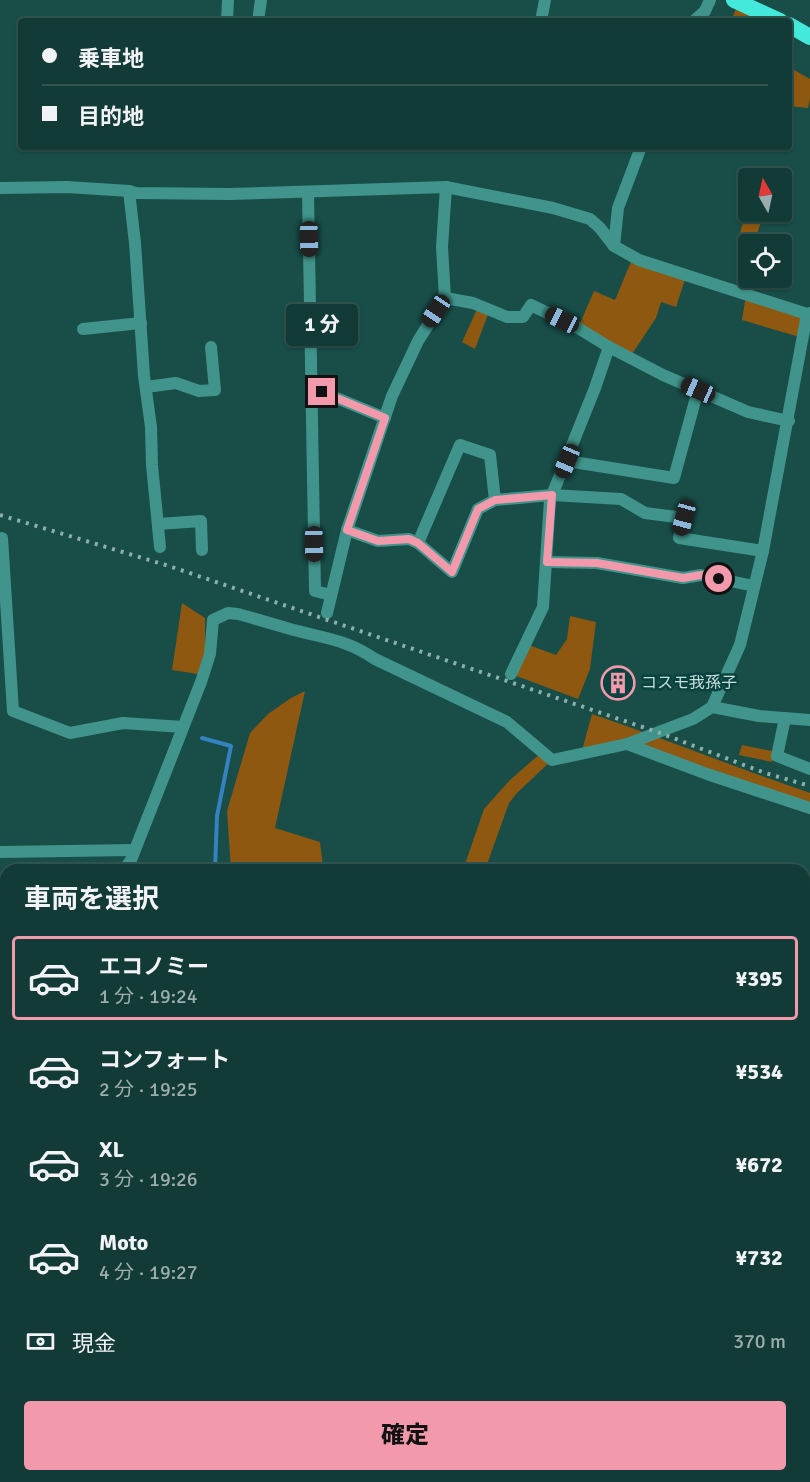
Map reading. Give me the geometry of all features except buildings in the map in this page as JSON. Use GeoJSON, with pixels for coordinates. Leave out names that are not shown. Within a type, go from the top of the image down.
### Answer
{"type":"FeatureCollection","features":[{"type":"Feature","properties":{"kind":"highway"},"geometry":{"type":"LineString","coordinates":[[734,0],[773,18]]}},
{"type":"Feature","properties":{"kind":"highway"},"geometry":{"type":"LineString","coordinates":[[792,27],[810,37]]}},
{"type":"Feature","properties":{"kind":"street"},"geometry":{"type":"LineString","coordinates":[[227,18],[228,0]]}},
{"type":"Feature","properties":{"kind":"street"},"geometry":{"type":"LineString","coordinates":[[258,18],[261,0]]}},
{"type":"Feature","properties":{"kind":"street"},"geometry":{"type":"LineString","coordinates":[[542,18],[545,0]]}},
{"type":"Feature","properties":{"kind":"street"},"geometry":{"type":"LineString","coordinates":[[697,18],[705,10],[710,0]]}},
{"type":"Feature","properties":{"kind":"street"},"geometry":{"type":"LineString","coordinates":[[614,246],[618,208],[640,150]]}},
{"type":"Feature","properties":{"kind":"street"},"geometry":{"type":"LineString","coordinates":[[0,188],[67,187],[129,191],[135,194],[308,192],[446,187],[553,208],[590,219],[614,246],[648,263],[809,314],[763,551],[740,645],[712,706],[693,719],[627,744],[552,760],[507,722],[375,659],[356,647],[327,636],[228,613],[213,620],[210,654],[206,669],[130,862],[0,852]]}},
{"type":"Feature","properties":{"kind":"street"},"geometry":{"type":"LineString","coordinates":[[327,613],[347,530],[392,396],[418,341],[445,298],[442,247],[446,187]]}},
{"type":"Feature","properties":{"kind":"street"},"geometry":{"type":"LineString","coordinates":[[129,191],[160,547]]}},
{"type":"Feature","properties":{"kind":"street"},"geometry":{"type":"LineString","coordinates":[[308,192],[315,591],[332,595]]}},
{"type":"Feature","properties":{"kind":"street"},"geometry":{"type":"LineString","coordinates":[[445,298],[473,303],[507,317],[523,317],[531,305],[578,328],[609,347],[698,390],[748,412],[789,421]]}},
{"type":"Feature","properties":{"kind":"street"},"geometry":{"type":"LineString","coordinates":[[83,329],[141,323]]}},
{"type":"Feature","properties":{"kind":"street"},"geometry":{"type":"LineString","coordinates":[[146,387],[176,383],[199,391],[215,390],[211,347]]}},
{"type":"Feature","properties":{"kind":"street"},"geometry":{"type":"LineString","coordinates":[[511,674],[543,607],[552,495],[609,347]]}},
{"type":"Feature","properties":{"kind":"street"},"geometry":{"type":"LineString","coordinates":[[567,461],[674,478],[698,390]]}},
{"type":"Feature","properties":{"kind":"street"},"geometry":{"type":"LineString","coordinates":[[322,392],[385,418]]}},
{"type":"Feature","properties":{"kind":"street"},"geometry":{"type":"LineString","coordinates":[[418,543],[460,445],[490,455],[495,500]]}},
{"type":"Feature","properties":{"kind":"street"},"geometry":{"type":"LineString","coordinates":[[347,530],[378,541],[409,539],[418,543],[452,572],[478,509],[495,500],[552,495],[621,499],[645,513],[684,518],[679,538],[763,551]]}},
{"type":"Feature","properties":{"kind":"street"},"geometry":{"type":"LineString","coordinates":[[158,524],[201,521],[202,550]]}},
{"type":"Feature","properties":{"kind":"street"},"geometry":{"type":"LineString","coordinates":[[2,538],[14,711],[70,733],[123,723],[183,727]]}},
{"type":"Feature","properties":{"kind":"street"},"geometry":{"type":"LineString","coordinates":[[547,562],[597,563],[683,578],[701,575],[754,586]]}},
{"type":"Feature","properties":{"kind":"street"},"geometry":{"type":"LineString","coordinates":[[712,706],[759,716],[810,720]]}},
{"type":"Feature","properties":{"kind":"street"},"geometry":{"type":"LineString","coordinates":[[785,718],[777,756],[810,769]]}},
{"type":"Feature","properties":{"kind":"street"},"geometry":{"type":"LineString","coordinates":[[627,744],[707,774],[810,808]]}},
{"type":"Feature","properties":{"kind":"shaded area"},"geometry":{"type":"Polygon","coordinates":[[[739,2],[774,18],[732,18],[739,2]]]}},
{"type":"Feature","properties":{"kind":"shaded area"},"geometry":{"type":"Polygon","coordinates":[[[792,69],[810,79],[808,108],[792,106],[792,69]]]}},
{"type":"Feature","properties":{"kind":"shaded area"},"geometry":{"type":"Polygon","coordinates":[[[743,222],[761,222],[757,234],[740,234],[743,222]]]}},
{"type":"Feature","properties":{"kind":"shaded area"},"geometry":{"type":"Polygon","coordinates":[[[633,257],[686,276],[676,307],[661,302],[656,318],[630,357],[578,328],[594,291],[615,300],[633,257]]]}},
{"type":"Feature","properties":{"kind":"shaded area"},"geometry":{"type":"Polygon","coordinates":[[[746,295],[807,314],[803,338],[742,320],[746,295]]]}},
{"type":"Feature","properties":{"kind":"shaded area"},"geometry":{"type":"Polygon","coordinates":[[[479,305],[490,309],[475,349],[462,342],[479,305]]]}},
{"type":"Feature","properties":{"kind":"shaded area"},"geometry":{"type":"Polygon","coordinates":[[[182,603],[205,618],[205,652],[198,674],[172,670],[182,603]]]}},
{"type":"Feature","properties":{"kind":"shaded area"},"geometry":{"type":"Polygon","coordinates":[[[570,616],[596,622],[590,669],[578,699],[511,674],[526,644],[556,655],[567,639],[570,616]]]}},
{"type":"Feature","properties":{"kind":"shaded area"},"geometry":{"type":"Polygon","coordinates":[[[305,691],[275,828],[320,842],[323,864],[231,864],[227,811],[250,733],[268,714],[305,691]]]}},
{"type":"Feature","properties":{"kind":"shaded area"},"geometry":{"type":"Polygon","coordinates":[[[592,714],[810,793],[810,808],[627,744],[581,754],[592,714]]]}},
{"type":"Feature","properties":{"kind":"shaded area"},"geometry":{"type":"Polygon","coordinates":[[[742,745],[772,751],[772,762],[739,755],[742,745]]]}},
{"type":"Feature","properties":{"kind":"shaded area"},"geometry":{"type":"Polygon","coordinates":[[[541,753],[552,760],[509,803],[487,864],[465,864],[484,809],[510,780],[541,753]]]}},
{"type":"Feature","properties":{"kind":"waterway"},"geometry":{"type":"LineString","coordinates":[[202,738],[231,746],[217,816],[215,864]]}},
{"type":"Feature","properties":{"kind":"railway"},"geometry":{"type":"LineString","coordinates":[[0,515],[169,566],[660,733],[765,773],[810,786]]}},
{"type":"Feature","properties":{"kind":"place","name":"コスモ我孫子"},"geometry":{"type":"Point","coordinates":[618,683]}},
{"type":"Feature","properties":{"kind":"route"},"geometry":{"type":"LineString","coordinates":[[322,392],[385,418],[347,530],[378,541],[409,539],[418,543],[452,572],[478,509],[495,500],[552,495],[547,562],[597,563],[683,578],[701,575],[719,579]]}}]}
